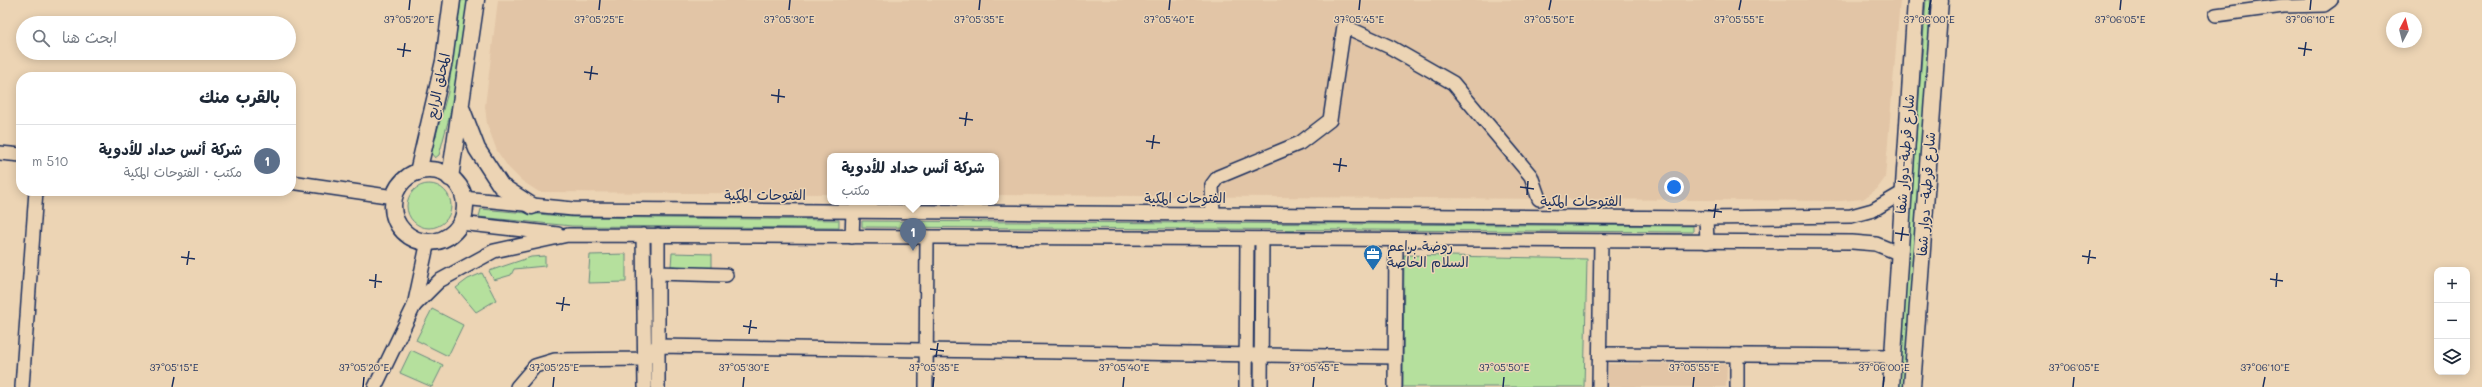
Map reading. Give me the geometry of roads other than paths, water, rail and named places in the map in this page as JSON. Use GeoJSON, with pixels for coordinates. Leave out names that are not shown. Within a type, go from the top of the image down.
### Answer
{"type":"FeatureCollection","features":[{"type":"Feature","properties":{"kind":"main road","name":"المحلق الرابع"},"geometry":{"type":"LineString","coordinates":[[418,172],[444,61],[452,0]]}},
{"type":"Feature","properties":{"kind":"main road"},"geometry":{"type":"LineString","coordinates":[[450,178],[476,0]]}},
{"type":"Feature","properties":{"kind":"main road","name":"شارع قرطبة-دوار شفا"},"geometry":{"type":"LineString","coordinates":[[1891,387],[1898,253],[1916,0]]}},
{"type":"Feature","properties":{"kind":"main road","name":"شارع قرطبة- دوار شفا"},"geometry":{"type":"LineString","coordinates":[[1912,387],[1940,0]]}},
{"type":"Feature","properties":{"kind":"main road"},"geometry":{"type":"LineString","coordinates":[[461,109],[477,149],[501,186],[532,206]]}},
{"type":"Feature","properties":{"kind":"main road"},"geometry":{"type":"LineString","coordinates":[[431,170],[450,178],[459,187],[464,198],[464,211],[456,231],[435,242],[419,241],[408,236],[397,224],[393,212],[394,197],[402,182],[418,172],[431,170]]}},
{"type":"Feature","properties":{"kind":"street"},"geometry":{"type":"LineString","coordinates":[[2216,15],[2237,6],[2324,5],[2331,0]]}},
{"type":"Feature","properties":{"kind":"street"},"geometry":{"type":"LineString","coordinates":[[1213,214],[1212,184],[1218,177],[1300,143],[1330,120],[1344,26],[1390,47],[1453,83],[1531,176],[1539,199]]}},
{"type":"Feature","properties":{"kind":"street"},"geometry":{"type":"LineString","coordinates":[[0,153],[16,155]]}},
{"type":"Feature","properties":{"kind":"street"},"geometry":{"type":"LineString","coordinates":[[296,183],[394,197]]}},
{"type":"Feature","properties":{"kind":"street","name":"الفتوحات المكية"},"geometry":{"type":"LineString","coordinates":[[464,198],[573,209],[1706,218],[1851,216],[1873,210],[1902,193]]}},
{"type":"Feature","properties":{"kind":"street"},"geometry":{"type":"LineString","coordinates":[[22,387],[36,196]]}},
{"type":"Feature","properties":{"kind":"street"},"geometry":{"type":"LineString","coordinates":[[852,236],[853,212]]}},
{"type":"Feature","properties":{"kind":"street"},"geometry":{"type":"LineString","coordinates":[[1706,218],[1707,242]]}},
{"type":"Feature","properties":{"kind":"street"},"geometry":{"type":"LineString","coordinates":[[460,223],[568,235],[1860,242],[1876,244],[1898,253]]}},
{"type":"Feature","properties":{"kind":"street"},"geometry":{"type":"LineString","coordinates":[[414,306],[439,281],[494,251],[568,235]]}},
{"type":"Feature","properties":{"kind":"street"},"geometry":{"type":"LineString","coordinates":[[643,235],[645,387]]}},
{"type":"Feature","properties":{"kind":"street"},"geometry":{"type":"LineString","coordinates":[[658,236],[658,387]]}},
{"type":"Feature","properties":{"kind":"street"},"geometry":{"type":"LineString","coordinates":[[926,387],[927,237]]}},
{"type":"Feature","properties":{"kind":"street"},"geometry":{"type":"LineString","coordinates":[[1246,387],[1247,239]]}},
{"type":"Feature","properties":{"kind":"street"},"geometry":{"type":"LineString","coordinates":[[1261,387],[1262,239]]}},
{"type":"Feature","properties":{"kind":"street"},"geometry":{"type":"LineString","coordinates":[[1395,387],[1396,240]]}},
{"type":"Feature","properties":{"kind":"street"},"geometry":{"type":"LineString","coordinates":[[375,387],[414,306],[428,241]]}},
{"type":"Feature","properties":{"kind":"street"},"geometry":{"type":"LineString","coordinates":[[1599,387],[1601,241]]}},
{"type":"Feature","properties":{"kind":"street"},"geometry":{"type":"LineString","coordinates":[[657,273],[726,275]]}},
{"type":"Feature","properties":{"kind":"street"},"geometry":{"type":"LineString","coordinates":[[520,385],[535,366],[556,360],[645,359],[657,346],[1395,357]]}},
{"type":"Feature","properties":{"kind":"street"},"geometry":{"type":"LineString","coordinates":[[1600,354],[1893,356]]}},
{"type":"Feature","properties":{"kind":"street"},"geometry":{"type":"LineString","coordinates":[[1737,355],[1737,387]]}},
{"type":"Feature","properties":{"kind":"place","name":"شركة أنس حداد للأدوية"},"geometry":{"type":"Point","coordinates":[913,251]}},
{"type":"Feature","properties":{"kind":"place","name":"روضة براعم السلام الخاصة"},"geometry":{"type":"Point","coordinates":[1373,271]}}]}
